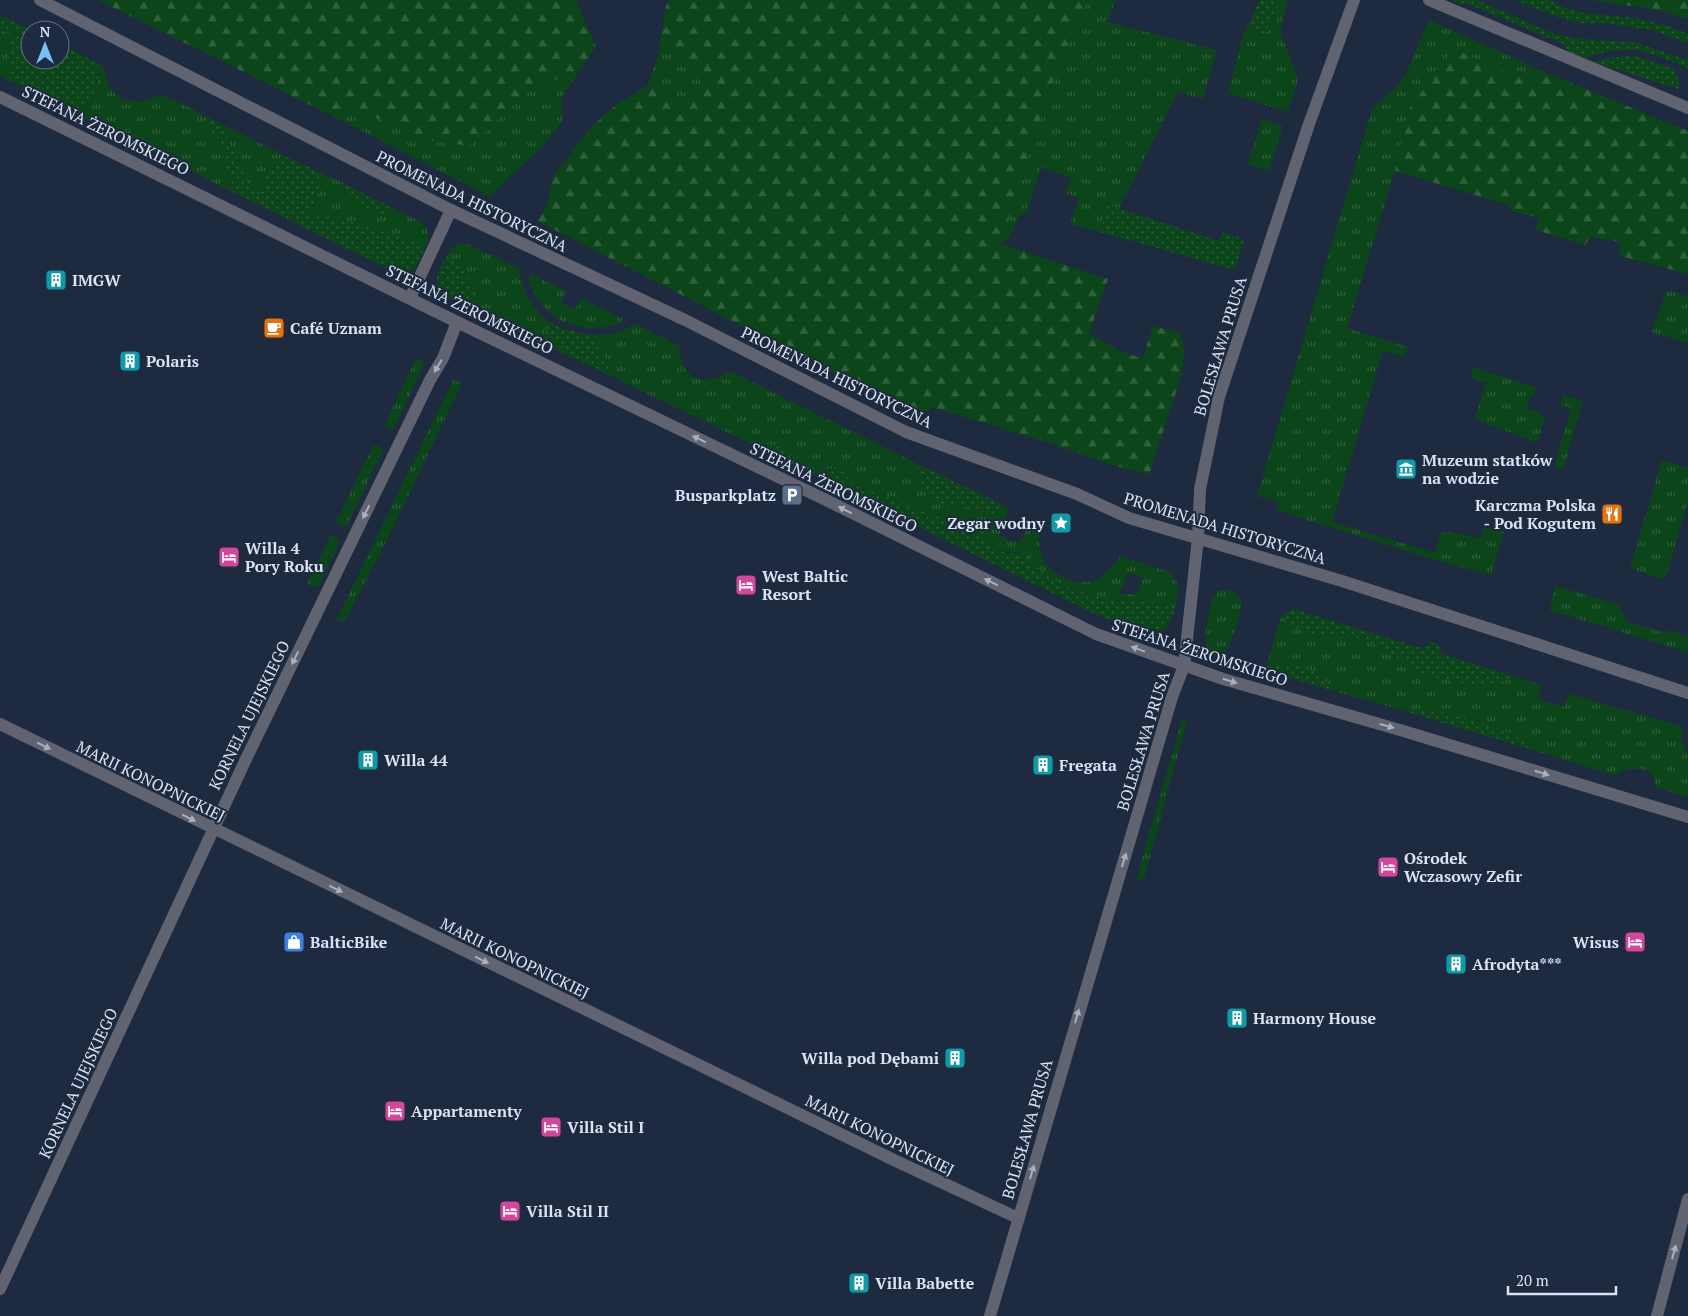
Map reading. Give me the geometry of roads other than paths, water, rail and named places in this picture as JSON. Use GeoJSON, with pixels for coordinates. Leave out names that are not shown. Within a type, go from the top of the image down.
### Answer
{"type":"FeatureCollection","features":[{"type":"Feature","properties":{"kind":"street","name":"PROMENADA HISTORYCZNA"},"geometry":{"type":"LineString","coordinates":[[40,0],[451,210],[677,316],[906,432],[1077,494],[1129,518],[1387,596],[1688,693]]}},
{"type":"Feature","properties":{"kind":"street","name":"BOLESŁAWA PRUSA"},"geometry":{"type":"LineString","coordinates":[[990,1316],[1166,716],[1184,666],[1198,538],[1200,489],[1219,397],[1309,124],[1354,0]]}},
{"type":"Feature","properties":{"kind":"street"},"geometry":{"type":"LineString","coordinates":[[1429,0],[1688,108]]}},
{"type":"Feature","properties":{"kind":"street","name":"STEFANA ŻEROMSKIEGO"},"geometry":{"type":"LineString","coordinates":[[0,97],[457,322],[824,499],[1096,634],[1223,679],[1688,817]]}},
{"type":"Feature","properties":{"kind":"street"},"geometry":{"type":"LineString","coordinates":[[410,298],[451,210]]}},
{"type":"Feature","properties":{"kind":"street","name":"KORNELA UJEJSKIEGO"},"geometry":{"type":"LineString","coordinates":[[0,1289],[246,759],[408,424],[443,358],[457,322]]}},
{"type":"Feature","properties":{"kind":"street","name":"MARII KONOPNICKIEJ"},"geometry":{"type":"LineString","coordinates":[[0,724],[213,830],[869,1148],[1018,1218]]}},
{"type":"Feature","properties":{"kind":"street"},"geometry":{"type":"LineString","coordinates":[[1657,1316],[1688,1199]]}},
{"type":"Feature","properties":{"kind":"place","name":"IMGW"},"geometry":{"type":"Point","coordinates":[56,280]}},
{"type":"Feature","properties":{"kind":"place","name":"Café Uznam"},"geometry":{"type":"Point","coordinates":[274,328]}},
{"type":"Feature","properties":{"kind":"place","name":"Polaris"},"geometry":{"type":"Point","coordinates":[130,361]}},
{"type":"Feature","properties":{"kind":"place","name":"Muzeum statków na wodzie"},"geometry":{"type":"Point","coordinates":[1406,469]}},
{"type":"Feature","properties":{"kind":"place","name":"Busparkplatz"},"geometry":{"type":"Point","coordinates":[792,495]}},
{"type":"Feature","properties":{"kind":"place","name":"Karczma Polska - Pod Kogutem"},"geometry":{"type":"Point","coordinates":[1612,514]}},
{"type":"Feature","properties":{"kind":"place","name":"Zegar wodny"},"geometry":{"type":"Point","coordinates":[1061,523]}},
{"type":"Feature","properties":{"kind":"place","name":"Willa 4 Pory Roku"},"geometry":{"type":"Point","coordinates":[229,557]}},
{"type":"Feature","properties":{"kind":"place","name":"West Baltic Resort"},"geometry":{"type":"Point","coordinates":[746,585]}},
{"type":"Feature","properties":{"kind":"place","name":"Willa 44"},"geometry":{"type":"Point","coordinates":[368,760]}},
{"type":"Feature","properties":{"kind":"place","name":"Fregata"},"geometry":{"type":"Point","coordinates":[1043,765]}},
{"type":"Feature","properties":{"kind":"place","name":"Ośrodek Wczasowy Zefir"},"geometry":{"type":"Point","coordinates":[1388,867]}},
{"type":"Feature","properties":{"kind":"place","name":"BalticBike"},"geometry":{"type":"Point","coordinates":[294,942]}},
{"type":"Feature","properties":{"kind":"place","name":"Wisus"},"geometry":{"type":"Point","coordinates":[1635,942]}},
{"type":"Feature","properties":{"kind":"place","name":"Afrodyta***"},"geometry":{"type":"Point","coordinates":[1456,964]}},
{"type":"Feature","properties":{"kind":"place","name":"Harmony House"},"geometry":{"type":"Point","coordinates":[1237,1018]}},
{"type":"Feature","properties":{"kind":"place","name":"Willa pod Dębami"},"geometry":{"type":"Point","coordinates":[955,1058]}},
{"type":"Feature","properties":{"kind":"place","name":"Appartamenty"},"geometry":{"type":"Point","coordinates":[395,1111]}},
{"type":"Feature","properties":{"kind":"place","name":"Villa Stil I"},"geometry":{"type":"Point","coordinates":[551,1127]}},
{"type":"Feature","properties":{"kind":"place","name":"Villa Stil II"},"geometry":{"type":"Point","coordinates":[510,1211]}},
{"type":"Feature","properties":{"kind":"place","name":"Villa Babette"},"geometry":{"type":"Point","coordinates":[859,1283]}}]}
